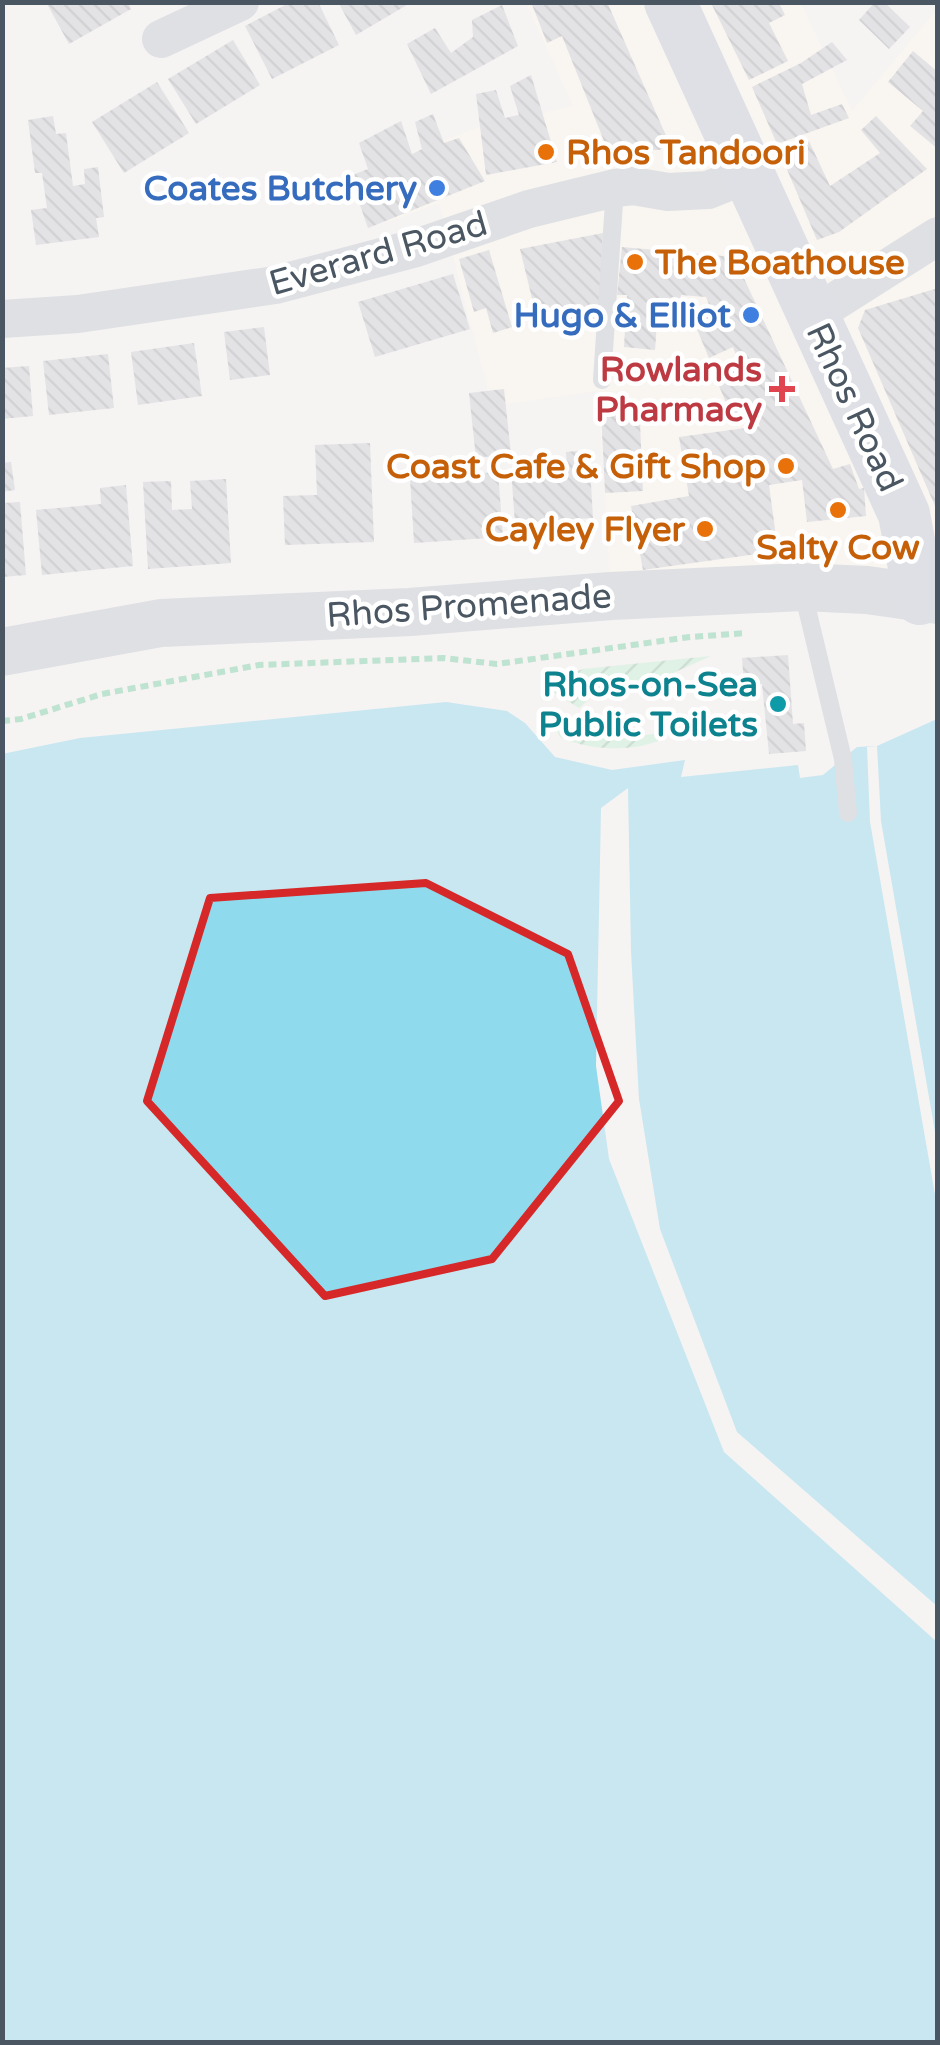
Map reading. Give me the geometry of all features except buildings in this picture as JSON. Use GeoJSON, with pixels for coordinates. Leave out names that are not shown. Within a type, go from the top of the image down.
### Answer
{"type":"FeatureCollection","features":[{"type":"Feature","properties":{"kind":"main road","name":"Rhos Road"},"geometry":{"type":"LineString","coordinates":[[670,2],[904,514],[929,600]]}},
{"type":"Feature","properties":{"kind":"street"},"geometry":{"type":"LineString","coordinates":[[161,39],[240,2]]}},
{"type":"Feature","properties":{"kind":"street","name":"Everard Road"},"geometry":{"type":"LineString","coordinates":[[2,319],[78,314],[275,285],[416,248],[529,209],[616,188],[708,190],[748,174]]}},
{"type":"Feature","properties":{"kind":"street"},"geometry":{"type":"LineString","coordinates":[[812,316],[938,236]]}},
{"type":"Feature","properties":{"kind":"street","name":"Rhos Promenade"},"geometry":{"type":"LineString","coordinates":[[2,652],[160,623],[410,612],[610,596],[802,587],[867,590],[929,600]]}},
{"type":"Feature","properties":{"kind":"lane"},"geometry":{"type":"LineString","coordinates":[[602,380],[616,188]]}},
{"type":"Feature","properties":{"kind":"lane"},"geometry":{"type":"LineString","coordinates":[[802,587],[843,758],[848,813]]}},
{"type":"Feature","properties":{"kind":"path"},"geometry":{"type":"LineString","coordinates":[[2,721],[21,719],[102,694],[259,665],[443,658],[496,664],[690,636],[752,632]]}},
{"type":"Feature","properties":{"kind":"highlighted area"},"geometry":{"type":"Polygon","coordinates":[[[426,883],[568,954],[619,1101],[492,1259],[325,1296],[147,1101],[210,898],[426,883]]]}},
{"type":"Feature","properties":{"kind":"shaded area"},"geometry":{"type":"Polygon","coordinates":[[[526,3],[801,3],[852,111],[937,9],[937,600],[611,596],[598,391],[492,406],[439,203],[389,222],[356,174],[476,128],[573,106],[526,3]]]}},
{"type":"Feature","properties":{"kind":"green space"},"geometry":{"type":"Polygon","coordinates":[[[711,656],[673,673],[600,690],[579,708],[541,684],[583,669],[711,656]]]}},
{"type":"Feature","properties":{"kind":"green space"},"geometry":{"type":"Polygon","coordinates":[[[552,713],[571,729],[617,739],[660,733],[660,740],[623,748],[582,745],[559,736],[552,713]]]}},
{"type":"Feature","properties":{"kind":"water"},"geometry":{"type":"Polygon","coordinates":[[[446,702],[507,711],[525,723],[555,757],[612,770],[685,760],[681,777],[798,765],[800,778],[823,775],[857,747],[877,746],[937,719],[937,2042],[3,2042],[2,754],[80,738],[446,702]]]}},
{"type":"Feature","properties":{"kind":"pier"},"geometry":{"type":"Polygon","coordinates":[[[877,746],[881,821],[937,1143],[937,1206],[870,822],[867,747],[877,746]]]}},
{"type":"Feature","properties":{"kind":"pier"},"geometry":{"type":"Polygon","coordinates":[[[628,788],[639,1099],[660,1229],[737,1432],[937,1606],[937,1642],[724,1452],[609,1159],[596,1066],[601,808],[628,788]]]}},
{"type":"Feature","properties":{"kind":"place","name":"Rhos Tandoori"},"geometry":{"type":"Point","coordinates":[546,152]}},
{"type":"Feature","properties":{"kind":"place","name":"Coates Butchery"},"geometry":{"type":"Point","coordinates":[437,188]}},
{"type":"Feature","properties":{"kind":"place","name":"The Boathouse"},"geometry":{"type":"Point","coordinates":[635,262]}},
{"type":"Feature","properties":{"kind":"place","name":"Hugo & Elliot"},"geometry":{"type":"Point","coordinates":[751,315]}},
{"type":"Feature","properties":{"kind":"place","name":"Rowlands Pharmacy"},"geometry":{"type":"Point","coordinates":[782,389]}},
{"type":"Feature","properties":{"kind":"place","name":"Coast Cafe & Gift Shop"},"geometry":{"type":"Point","coordinates":[786,466]}},
{"type":"Feature","properties":{"kind":"place","name":"Salty Cow"},"geometry":{"type":"Point","coordinates":[838,510]}},
{"type":"Feature","properties":{"kind":"place","name":"Cayley Flyer"},"geometry":{"type":"Point","coordinates":[705,529]}},
{"type":"Feature","properties":{"kind":"place","name":"Rhos-on-Sea Public Toilets"},"geometry":{"type":"Point","coordinates":[778,704]}}]}
